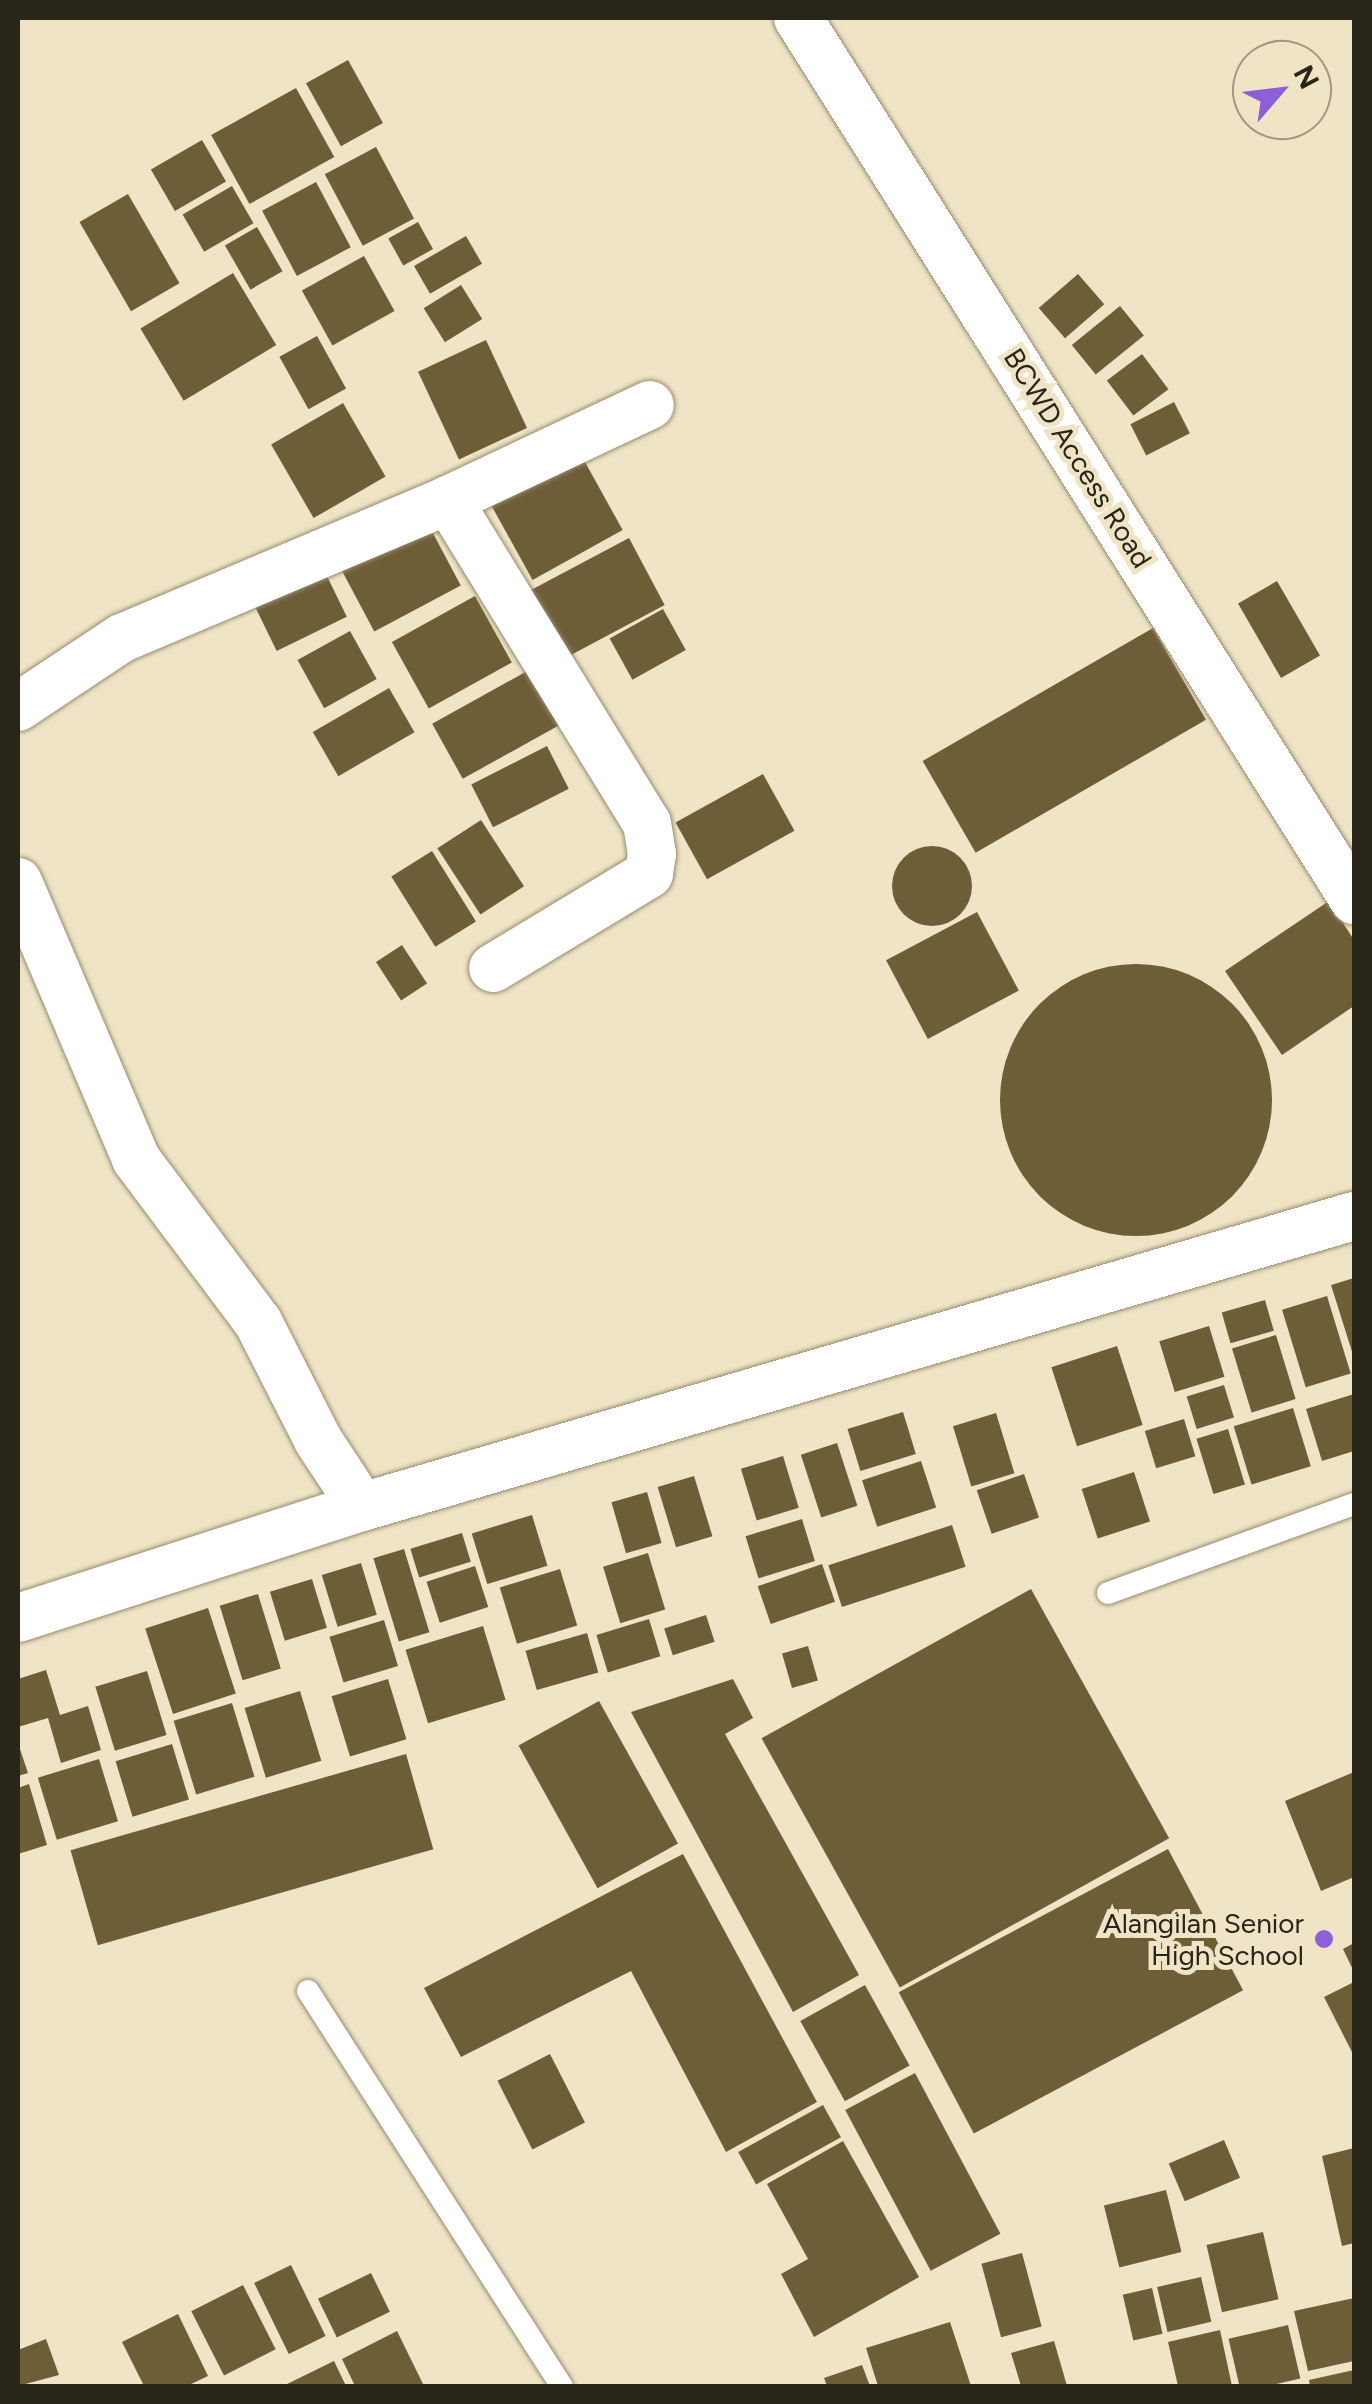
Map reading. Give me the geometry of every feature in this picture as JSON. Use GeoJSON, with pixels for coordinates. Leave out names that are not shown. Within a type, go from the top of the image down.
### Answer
{"type":"FeatureCollection","features":[{"type":"Feature","properties":{"kind":"street","name":"BCWD Access Road"},"geometry":{"type":"LineString","coordinates":[[798,18],[1354,900]]}},
{"type":"Feature","properties":{"kind":"street"},"geometry":{"type":"LineString","coordinates":[[18,706],[122,638],[448,500],[650,404]]}},
{"type":"Feature","properties":{"kind":"street"},"geometry":{"type":"LineString","coordinates":[[448,500],[647,823],[652,854],[649,874],[493,968]]}},
{"type":"Feature","properties":{"kind":"street"},"geometry":{"type":"LineString","coordinates":[[18,882],[136,1160],[258,1322],[318,1440],[362,1507]]}},
{"type":"Feature","properties":{"kind":"street"},"geometry":{"type":"LineString","coordinates":[[18,1618],[362,1507],[1354,1216]]}},
{"type":"Feature","properties":{"kind":"lane"},"geometry":{"type":"LineString","coordinates":[[1108,1592],[1354,1504]]}},
{"type":"Feature","properties":{"kind":"lane"},"geometry":{"type":"LineString","coordinates":[[308,1991],[562,2386]]}},
{"type":"Feature","properties":{"kind":"building"},"geometry":{"type":"Polygon","coordinates":[[[348,60],[383,123],[341,146],[306,83],[348,60]]]}},
{"type":"Feature","properties":{"kind":"building"},"geometry":{"type":"Polygon","coordinates":[[[296,88],[334,157],[249,204],[211,135],[296,88]]]}},
{"type":"Feature","properties":{"kind":"building"},"geometry":{"type":"Polygon","coordinates":[[[202,140],[226,182],[175,211],[151,170],[202,140]]]}},
{"type":"Feature","properties":{"kind":"building"},"geometry":{"type":"Polygon","coordinates":[[[376,147],[414,219],[363,246],[325,174],[376,147]]]}},
{"type":"Feature","properties":{"kind":"building"},"geometry":{"type":"Polygon","coordinates":[[[316,182],[351,247],[297,276],[262,211],[316,182]]]}},
{"type":"Feature","properties":{"kind":"building"},"geometry":{"type":"Polygon","coordinates":[[[232,186],[254,223],[204,252],[183,215],[232,186]]]}},
{"type":"Feature","properties":{"kind":"building"},"geometry":{"type":"Polygon","coordinates":[[[128,194],[180,283],[131,311],[80,222],[128,194]]]}},
{"type":"Feature","properties":{"kind":"building"},"geometry":{"type":"Polygon","coordinates":[[[418,222],[433,249],[403,266],[388,238],[418,222]]]}},
{"type":"Feature","properties":{"kind":"building"},"geometry":{"type":"Polygon","coordinates":[[[257,227],[282,271],[250,290],[225,246],[257,227]]]}},
{"type":"Feature","properties":{"kind":"building"},"geometry":{"type":"Polygon","coordinates":[[[466,236],[482,264],[430,294],[414,266],[466,236]]]}},
{"type":"Feature","properties":{"kind":"building"},"geometry":{"type":"Polygon","coordinates":[[[364,256],[395,311],[332,346],[302,290],[364,256]]]}},
{"type":"Feature","properties":{"kind":"building"},"geometry":{"type":"Polygon","coordinates":[[[233,273],[276,345],[184,401],[140,329],[233,273]]]}},
{"type":"Feature","properties":{"kind":"building"},"geometry":{"type":"Polygon","coordinates":[[[1078,274],[1104,304],[1065,338],[1039,308],[1078,274]]]}},
{"type":"Feature","properties":{"kind":"building"},"geometry":{"type":"Polygon","coordinates":[[[461,285],[482,319],[445,342],[424,308],[461,285]]]}},
{"type":"Feature","properties":{"kind":"building"},"geometry":{"type":"Polygon","coordinates":[[[1120,306],[1144,336],[1096,375],[1072,345],[1120,306]]]}},
{"type":"Feature","properties":{"kind":"building"},"geometry":{"type":"Polygon","coordinates":[[[317,336],[346,388],[308,409],[279,357],[317,336]]]}},
{"type":"Feature","properties":{"kind":"building"},"geometry":{"type":"Polygon","coordinates":[[[486,340],[527,428],[459,460],[418,372],[486,340]]]}},
{"type":"Feature","properties":{"kind":"building"},"geometry":{"type":"Polygon","coordinates":[[[1142,354],[1168,389],[1133,416],[1107,380],[1142,354]]]}},
{"type":"Feature","properties":{"kind":"building"},"geometry":{"type":"Polygon","coordinates":[[[1174,402],[1190,433],[1146,455],[1130,424],[1174,402]]]}},
{"type":"Feature","properties":{"kind":"building"},"geometry":{"type":"Polygon","coordinates":[[[343,403],[386,477],[314,518],[271,444],[343,403]]]}},
{"type":"Feature","properties":{"kind":"building"},"geometry":{"type":"Polygon","coordinates":[[[580,453],[623,530],[533,580],[490,503],[580,453]]]}},
{"type":"Feature","properties":{"kind":"building"},"geometry":{"type":"Polygon","coordinates":[[[427,522],[461,586],[374,632],[340,568],[427,522]]]}},
{"type":"Feature","properties":{"kind":"building"},"geometry":{"type":"Polygon","coordinates":[[[629,538],[665,605],[566,658],[530,591],[629,538]]]}},
{"type":"Feature","properties":{"kind":"building"},"geometry":{"type":"Polygon","coordinates":[[[324,570],[347,617],[277,651],[254,604],[324,570]]]}},
{"type":"Feature","properties":{"kind":"building"},"geometry":{"type":"Polygon","coordinates":[[[1277,581],[1320,655],[1281,678],[1238,604],[1277,581]]]}},
{"type":"Feature","properties":{"kind":"building"},"geometry":{"type":"Polygon","coordinates":[[[475,596],[512,662],[429,709],[392,642],[475,596]]]}},
{"type":"Feature","properties":{"kind":"building"},"geometry":{"type":"Polygon","coordinates":[[[663,609],[686,650],[632,680],[610,639],[663,609]]]}},
{"type":"Feature","properties":{"kind":"building"},"geometry":{"type":"Polygon","coordinates":[[[1153,628],[1206,720],[976,853],[923,761],[1153,628]]]}},
{"type":"Feature","properties":{"kind":"building"},"geometry":{"type":"Polygon","coordinates":[[[350,631],[377,679],[324,708],[298,660],[350,631]]]}},
{"type":"Feature","properties":{"kind":"building"},"geometry":{"type":"Polygon","coordinates":[[[538,665],[569,720],[463,779],[432,724],[538,665]]]}},
{"type":"Feature","properties":{"kind":"building"},"geometry":{"type":"Polygon","coordinates":[[[389,688],[415,732],[338,776],[313,732],[389,688]]]}},
{"type":"Feature","properties":{"kind":"building"},"geometry":{"type":"Polygon","coordinates":[[[547,746],[569,789],[493,827],[471,785],[547,746]]]}},
{"type":"Feature","properties":{"kind":"building"},"geometry":{"type":"Polygon","coordinates":[[[763,774],[795,831],[707,879],[676,822],[763,774]]]}},
{"type":"Feature","properties":{"kind":"building"},"geometry":{"type":"Polygon","coordinates":[[[481,820],[524,886],[480,915],[437,848],[481,820]]]}},
{"type":"Feature","properties":{"kind":"building"},"geometry":{"type":"Polygon","coordinates":[[[932,846],[947,849],[960,858],[969,871],[969,901],[960,914],[947,923],[932,926],[917,923],[904,914],[895,901],[892,886],[895,871],[904,858],[917,849],[932,846]]]}},
{"type":"Feature","properties":{"kind":"building"},"geometry":{"type":"Polygon","coordinates":[[[432,851],[476,921],[435,947],[391,876],[432,851]]]}},
{"type":"Feature","properties":{"kind":"building"},"geometry":{"type":"Polygon","coordinates":[[[1329,901],[1354,940],[1354,1006],[1282,1055],[1225,971],[1329,901]]]}},
{"type":"Feature","properties":{"kind":"building"},"geometry":{"type":"Polygon","coordinates":[[[977,912],[1019,991],[928,1039],[886,960],[977,912]]]}},
{"type":"Feature","properties":{"kind":"building"},"geometry":{"type":"Polygon","coordinates":[[[402,945],[427,984],[401,1000],[376,962],[402,945]]]}},
{"type":"Feature","properties":{"kind":"building"},"geometry":{"type":"Polygon","coordinates":[[[1136,964],[1188,974],[1232,1004],[1262,1048],[1272,1100],[1262,1152],[1232,1196],[1188,1226],[1136,1236],[1084,1226],[1040,1196],[1010,1152],[1000,1100],[1010,1048],[1040,1004],[1084,974],[1136,964]]]}},
{"type":"Feature","properties":{"kind":"building"},"geometry":{"type":"Polygon","coordinates":[[[1354,1278],[1354,1358],[1331,1285],[1354,1278]]]}},
{"type":"Feature","properties":{"kind":"building"},"geometry":{"type":"Polygon","coordinates":[[[1327,1296],[1351,1373],[1306,1387],[1282,1310],[1327,1296]]]}},
{"type":"Feature","properties":{"kind":"building"},"geometry":{"type":"Polygon","coordinates":[[[1265,1300],[1274,1331],[1231,1343],[1222,1312],[1265,1300]]]}},
{"type":"Feature","properties":{"kind":"building"},"geometry":{"type":"Polygon","coordinates":[[[1209,1326],[1224,1377],[1175,1392],[1159,1341],[1209,1326]]]}},
{"type":"Feature","properties":{"kind":"building"},"geometry":{"type":"Polygon","coordinates":[[[1276,1335],[1296,1399],[1252,1413],[1232,1348],[1276,1335]]]}},
{"type":"Feature","properties":{"kind":"building"},"geometry":{"type":"Polygon","coordinates":[[[1117,1346],[1143,1425],[1077,1446],[1051,1367],[1117,1346]]]}},
{"type":"Feature","properties":{"kind":"building"},"geometry":{"type":"Polygon","coordinates":[[[1224,1385],[1234,1418],[1197,1429],[1187,1396],[1224,1385]]]}},
{"type":"Feature","properties":{"kind":"building"},"geometry":{"type":"Polygon","coordinates":[[[1354,1394],[1354,1451],[1322,1461],[1306,1409],[1354,1394]]]}},
{"type":"Feature","properties":{"kind":"building"},"geometry":{"type":"Polygon","coordinates":[[[1293,1408],[1311,1466],[1252,1484],[1234,1426],[1293,1408]]]}},
{"type":"Feature","properties":{"kind":"building"},"geometry":{"type":"Polygon","coordinates":[[[903,1412],[916,1454],[860,1471],[848,1429],[903,1412]]]}},
{"type":"Feature","properties":{"kind":"building"},"geometry":{"type":"Polygon","coordinates":[[[996,1413],[1014,1473],[971,1486],[953,1426],[996,1413]]]}},
{"type":"Feature","properties":{"kind":"building"},"geometry":{"type":"Polygon","coordinates":[[[1184,1419],[1195,1456],[1156,1468],[1145,1431],[1184,1419]]]}},
{"type":"Feature","properties":{"kind":"building"},"geometry":{"type":"Polygon","coordinates":[[[1228,1429],[1245,1484],[1213,1494],[1196,1439],[1228,1429]]]}},
{"type":"Feature","properties":{"kind":"building"},"geometry":{"type":"Polygon","coordinates":[[[837,1443],[857,1506],[821,1518],[801,1455],[837,1443]]]}},
{"type":"Feature","properties":{"kind":"building"},"geometry":{"type":"Polygon","coordinates":[[[783,1456],[799,1508],[757,1521],[741,1469],[783,1456]]]}},
{"type":"Feature","properties":{"kind":"building"},"geometry":{"type":"Polygon","coordinates":[[[921,1461],[936,1508],[877,1527],[862,1480],[921,1461]]]}},
{"type":"Feature","properties":{"kind":"building"},"geometry":{"type":"Polygon","coordinates":[[[1134,1472],[1150,1521],[1098,1538],[1082,1489],[1134,1472]]]}},
{"type":"Feature","properties":{"kind":"building"},"geometry":{"type":"Polygon","coordinates":[[[1024,1474],[1039,1517],[992,1534],[977,1490],[1024,1474]]]}},
{"type":"Feature","properties":{"kind":"building"},"geometry":{"type":"Polygon","coordinates":[[[694,1476],[712,1536],[676,1547],[658,1487],[694,1476]]]}},
{"type":"Feature","properties":{"kind":"building"},"geometry":{"type":"Polygon","coordinates":[[[647,1492],[662,1543],[626,1553],[611,1502],[647,1492]]]}},
{"type":"Feature","properties":{"kind":"building"},"geometry":{"type":"Polygon","coordinates":[[[532,1515],[547,1566],[487,1584],[472,1533],[532,1515]]]}},
{"type":"Feature","properties":{"kind":"building"},"geometry":{"type":"Polygon","coordinates":[[[802,1519],[815,1561],[758,1578],[746,1536],[802,1519]]]}},
{"type":"Feature","properties":{"kind":"building"},"geometry":{"type":"Polygon","coordinates":[[[952,1525],[966,1567],[842,1607],[828,1565],[952,1525]]]}},
{"type":"Feature","properties":{"kind":"building"},"geometry":{"type":"Polygon","coordinates":[[[462,1533],[471,1562],[419,1577],[410,1549],[462,1533]]]}},
{"type":"Feature","properties":{"kind":"building"},"geometry":{"type":"Polygon","coordinates":[[[404,1549],[429,1632],[399,1642],[373,1558],[404,1549]]]}},
{"type":"Feature","properties":{"kind":"building"},"geometry":{"type":"Polygon","coordinates":[[[648,1553],[665,1609],[620,1623],[603,1567],[648,1553]]]}},
{"type":"Feature","properties":{"kind":"building"},"geometry":{"type":"Polygon","coordinates":[[[361,1563],[377,1615],[338,1627],[322,1575],[361,1563]]]}},
{"type":"Feature","properties":{"kind":"building"},"geometry":{"type":"Polygon","coordinates":[[[822,1564],[835,1602],[771,1624],[758,1586],[822,1564]]]}},
{"type":"Feature","properties":{"kind":"building"},"geometry":{"type":"Polygon","coordinates":[[[475,1566],[488,1607],[440,1623],[426,1582],[475,1566]]]}},
{"type":"Feature","properties":{"kind":"building"},"geometry":{"type":"Polygon","coordinates":[[[560,1569],[577,1625],[517,1644],[500,1587],[560,1569]]]}},
{"type":"Feature","properties":{"kind":"building"},"geometry":{"type":"Polygon","coordinates":[[[312,1579],[327,1628],[285,1641],[270,1592],[312,1579]]]}},
{"type":"Feature","properties":{"kind":"building"},"geometry":{"type":"Polygon","coordinates":[[[1031,1589],[1169,1838],[900,1988],[762,1738],[1031,1589]]]}},
{"type":"Feature","properties":{"kind":"building"},"geometry":{"type":"Polygon","coordinates":[[[258,1594],[281,1669],[243,1680],[220,1606],[258,1594]]]}},
{"type":"Feature","properties":{"kind":"building"},"geometry":{"type":"Polygon","coordinates":[[[208,1608],[236,1694],[173,1714],[145,1628],[208,1608]]]}},
{"type":"Feature","properties":{"kind":"building"},"geometry":{"type":"Polygon","coordinates":[[[706,1615],[715,1642],[673,1655],[664,1629],[706,1615]]]}},
{"type":"Feature","properties":{"kind":"building"},"geometry":{"type":"Polygon","coordinates":[[[649,1619],[660,1656],[608,1672],[596,1635],[649,1619]]]}},
{"type":"Feature","properties":{"kind":"building"},"geometry":{"type":"Polygon","coordinates":[[[384,1620],[398,1666],[344,1683],[329,1637],[384,1620]]]}},
{"type":"Feature","properties":{"kind":"building"},"geometry":{"type":"Polygon","coordinates":[[[483,1626],[506,1700],[428,1723],[406,1650],[483,1626]]]}},
{"type":"Feature","properties":{"kind":"building"},"geometry":{"type":"Polygon","coordinates":[[[587,1633],[598,1672],[537,1690],[525,1651],[587,1633]]]}},
{"type":"Feature","properties":{"kind":"building"},"geometry":{"type":"Polygon","coordinates":[[[808,1646],[818,1681],[792,1688],[782,1653],[808,1646]]]}},
{"type":"Feature","properties":{"kind":"building"},"geometry":{"type":"Polygon","coordinates":[[[46,1670],[60,1715],[88,1706],[101,1750],[61,1763],[48,1718],[18,1727],[18,1679],[46,1670]]]}},
{"type":"Feature","properties":{"kind":"building"},"geometry":{"type":"Polygon","coordinates":[[[147,1671],[167,1735],[115,1751],[95,1687],[147,1671]]]}},
{"type":"Feature","properties":{"kind":"building"},"geometry":{"type":"Polygon","coordinates":[[[388,1679],[406,1739],[350,1756],[332,1696],[388,1679]]]}},
{"type":"Feature","properties":{"kind":"building"},"geometry":{"type":"Polygon","coordinates":[[[733,1679],[753,1718],[725,1734],[859,1975],[793,2012],[631,1712],[733,1679]]]}},
{"type":"Feature","properties":{"kind":"building"},"geometry":{"type":"Polygon","coordinates":[[[300,1691],[321,1761],[266,1778],[245,1708],[300,1691]]]}},
{"type":"Feature","properties":{"kind":"building"},"geometry":{"type":"Polygon","coordinates":[[[599,1701],[678,1844],[598,1888],[519,1746],[599,1701]]]}},
{"type":"Feature","properties":{"kind":"building"},"geometry":{"type":"Polygon","coordinates":[[[232,1703],[255,1777],[196,1794],[174,1721],[232,1703]]]}},
{"type":"Feature","properties":{"kind":"building"},"geometry":{"type":"Polygon","coordinates":[[[18,1743],[28,1773],[18,1776],[18,1743]]]}},
{"type":"Feature","properties":{"kind":"building"},"geometry":{"type":"Polygon","coordinates":[[[172,1744],[189,1799],[133,1817],[116,1761],[172,1744]]]}},
{"type":"Feature","properties":{"kind":"building"},"geometry":{"type":"Polygon","coordinates":[[[406,1754],[433,1849],[98,1945],[71,1850],[406,1754]]]}},
{"type":"Feature","properties":{"kind":"building"},"geometry":{"type":"Polygon","coordinates":[[[99,1759],[118,1821],[57,1840],[38,1778],[99,1759]]]}},
{"type":"Feature","properties":{"kind":"building"},"geometry":{"type":"Polygon","coordinates":[[[1354,1772],[1354,1877],[1321,1891],[1285,1801],[1354,1772]]]}},
{"type":"Feature","properties":{"kind":"building"},"geometry":{"type":"Polygon","coordinates":[[[29,1784],[47,1845],[18,1854],[18,1788],[29,1784]]]}},
{"type":"Feature","properties":{"kind":"building"},"geometry":{"type":"Polygon","coordinates":[[[1168,1849],[1243,1990],[974,2133],[899,1992],[1168,1849]]]}},
{"type":"Feature","properties":{"kind":"building"},"geometry":{"type":"Polygon","coordinates":[[[683,1854],[817,2102],[726,2152],[631,1971],[461,2057],[424,1988],[683,1854]]]}},
{"type":"Feature","properties":{"kind":"building"},"geometry":{"type":"Polygon","coordinates":[[[1354,1943],[1354,1972],[1343,1949],[1354,1943]]]}},
{"type":"Feature","properties":{"kind":"building"},"geometry":{"type":"Polygon","coordinates":[[[1354,1982],[1354,2056],[1324,1997],[1354,1982]]]}},
{"type":"Feature","properties":{"kind":"building"},"geometry":{"type":"Polygon","coordinates":[[[865,1985],[910,2065],[845,2101],[800,2021],[865,1985]]]}},
{"type":"Feature","properties":{"kind":"building"},"geometry":{"type":"Polygon","coordinates":[[[550,2054],[585,2123],[532,2149],[497,2081],[550,2054]]]}},
{"type":"Feature","properties":{"kind":"building"},"geometry":{"type":"Polygon","coordinates":[[[915,2073],[1000,2234],[931,2271],[845,2110],[915,2073]]]}},
{"type":"Feature","properties":{"kind":"building"},"geometry":{"type":"Polygon","coordinates":[[[823,2105],[841,2137],[756,2184],[738,2152],[823,2105]]]}},
{"type":"Feature","properties":{"kind":"building"},"geometry":{"type":"Polygon","coordinates":[[[1224,2140],[1240,2178],[1185,2201],[1169,2163],[1224,2140]]]}},
{"type":"Feature","properties":{"kind":"building"},"geometry":{"type":"Polygon","coordinates":[[[843,2141],[919,2277],[814,2337],[781,2274],[808,2259],[767,2184],[843,2141]]]}},
{"type":"Feature","properties":{"kind":"building"},"geometry":{"type":"Polygon","coordinates":[[[1354,2148],[1354,2243],[1342,2246],[1322,2156],[1354,2148]]]}},
{"type":"Feature","properties":{"kind":"building"},"geometry":{"type":"Polygon","coordinates":[[[1166,2190],[1181,2252],[1119,2268],[1104,2205],[1166,2190]]]}},
{"type":"Feature","properties":{"kind":"building"},"geometry":{"type":"Polygon","coordinates":[[[1263,2232],[1279,2299],[1222,2312],[1206,2245],[1263,2232]]]}},
{"type":"Feature","properties":{"kind":"building"},"geometry":{"type":"Polygon","coordinates":[[[1022,2253],[1042,2326],[1001,2337],[981,2264],[1022,2253]]]}},
{"type":"Feature","properties":{"kind":"building"},"geometry":{"type":"Polygon","coordinates":[[[291,2265],[326,2336],[289,2354],[254,2283],[291,2265]]]}},
{"type":"Feature","properties":{"kind":"building"},"geometry":{"type":"Polygon","coordinates":[[[371,2273],[390,2312],[337,2338],[318,2299],[371,2273]]]}},
{"type":"Feature","properties":{"kind":"building"},"geometry":{"type":"Polygon","coordinates":[[[1201,2277],[1211,2322],[1168,2332],[1157,2287],[1201,2277]]]}},
{"type":"Feature","properties":{"kind":"building"},"geometry":{"type":"Polygon","coordinates":[[[243,2285],[276,2349],[224,2375],[191,2311],[243,2285]]]}},
{"type":"Feature","properties":{"kind":"building"},"geometry":{"type":"Polygon","coordinates":[[[1152,2288],[1163,2334],[1133,2341],[1123,2295],[1152,2288]]]}},
{"type":"Feature","properties":{"kind":"building"},"geometry":{"type":"Polygon","coordinates":[[[1354,2298],[1354,2361],[1308,2371],[1294,2311],[1354,2298]]]}},
{"type":"Feature","properties":{"kind":"building"},"geometry":{"type":"Polygon","coordinates":[[[178,2314],[208,2376],[187,2386],[144,2386],[122,2342],[178,2314]]]}},
{"type":"Feature","properties":{"kind":"building"},"geometry":{"type":"Polygon","coordinates":[[[950,2322],[971,2386],[878,2386],[866,2348],[950,2322]]]}},
{"type":"Feature","properties":{"kind":"building"},"geometry":{"type":"Polygon","coordinates":[[[1288,2325],[1300,2379],[1268,2386],[1239,2386],[1229,2339],[1288,2325]]]}},
{"type":"Feature","properties":{"kind":"building"},"geometry":{"type":"Polygon","coordinates":[[[1220,2330],[1232,2386],[1178,2386],[1168,2342],[1220,2330]]]}},
{"type":"Feature","properties":{"kind":"building"},"geometry":{"type":"Polygon","coordinates":[[[397,2331],[424,2386],[355,2386],[342,2359],[397,2331]]]}},
{"type":"Feature","properties":{"kind":"building"},"geometry":{"type":"Polygon","coordinates":[[[46,2339],[59,2375],[18,2386],[18,2350],[46,2339]]]}},
{"type":"Feature","properties":{"kind":"building"},"geometry":{"type":"Polygon","coordinates":[[[1054,2341],[1067,2386],[1021,2386],[1011,2353],[1054,2341]]]}},
{"type":"Feature","properties":{"kind":"building"},"geometry":{"type":"Polygon","coordinates":[[[334,2361],[346,2386],[283,2386],[334,2361]]]}},
{"type":"Feature","properties":{"kind":"building"},"geometry":{"type":"Polygon","coordinates":[[[862,2365],[870,2386],[827,2386],[824,2378],[862,2365]]]}},
{"type":"Feature","properties":{"kind":"building"},"geometry":{"type":"Polygon","coordinates":[[[1354,2370],[1354,2386],[1310,2386],[1309,2380],[1354,2370]]]}},
{"type":"Feature","properties":{"kind":"place","name":"Alangilan Senior High School"},"geometry":{"type":"Point","coordinates":[1324,1939]}}]}
